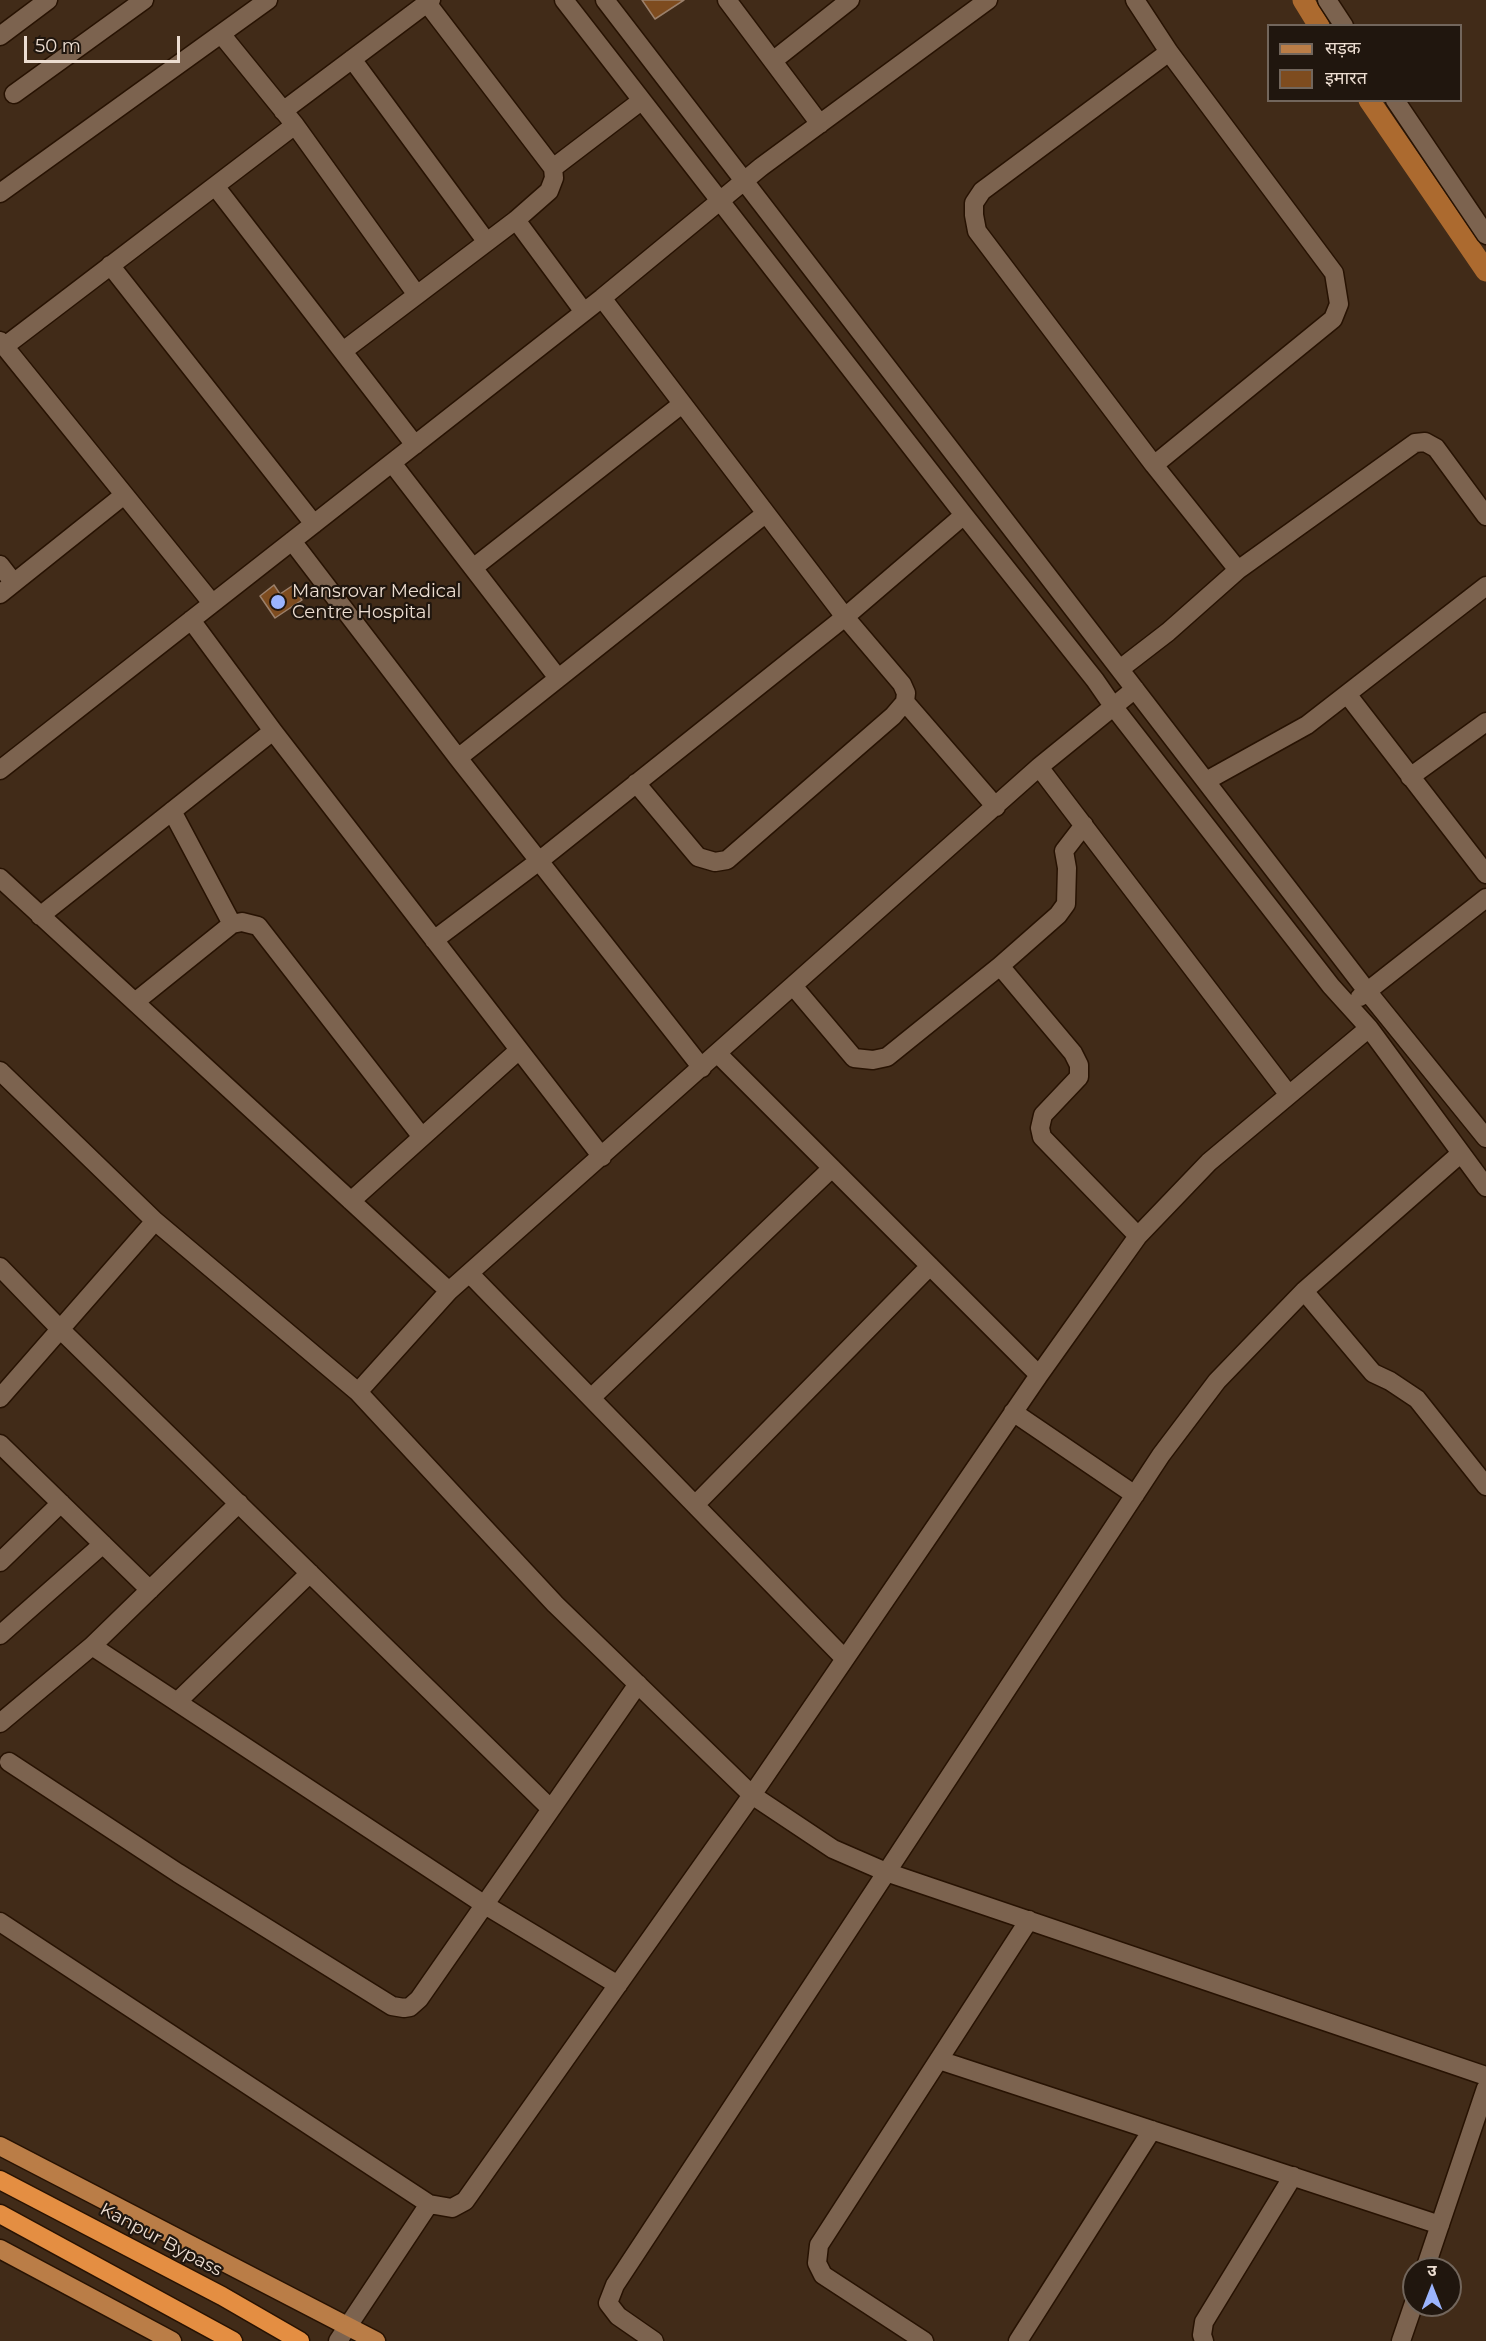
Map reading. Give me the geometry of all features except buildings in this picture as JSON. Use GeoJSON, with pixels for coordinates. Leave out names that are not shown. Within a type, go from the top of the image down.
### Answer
{"type":"FeatureCollection","features":[{"type":"Feature","properties":{"kind":"highway","name":"Kanpur Bypass"},"geometry":{"type":"LineString","coordinates":[[0,2180],[222,2296],[300,2341]]}},
{"type":"Feature","properties":{"kind":"highway"},"geometry":{"type":"LineString","coordinates":[[0,2214],[233,2341]]}},
{"type":"Feature","properties":{"kind":"main road"},"geometry":{"type":"LineString","coordinates":[[0,2146],[376,2341]]}},
{"type":"Feature","properties":{"kind":"main road"},"geometry":{"type":"LineString","coordinates":[[0,2249],[172,2341]]}},
{"type":"Feature","properties":{"kind":"street"},"geometry":{"type":"LineString","coordinates":[[0,36],[48,0]]}},
{"type":"Feature","properties":{"kind":"street"},"geometry":{"type":"LineString","coordinates":[[14,94],[144,0]]}},
{"type":"Feature","properties":{"kind":"street"},"geometry":{"type":"LineString","coordinates":[[0,193],[267,0]]}},
{"type":"Feature","properties":{"kind":"street"},"geometry":{"type":"LineString","coordinates":[[564,0],[1331,986],[1368,1028],[1486,1187]]}},
{"type":"Feature","properties":{"kind":"street"},"geometry":{"type":"LineString","coordinates":[[605,0],[1367,991],[1486,1138]]}},
{"type":"Feature","properties":{"kind":"street"},"geometry":{"type":"LineString","coordinates":[[727,0],[820,124]]}},
{"type":"Feature","properties":{"kind":"street"},"geometry":{"type":"LineString","coordinates":[[774,60],[850,0]]}},
{"type":"Feature","properties":{"kind":"street"},"geometry":{"type":"LineString","coordinates":[[0,770],[602,298],[744,181],[988,0]]}},
{"type":"Feature","properties":{"kind":"street"},"geometry":{"type":"LineString","coordinates":[[1135,0],[1169,52],[1334,273],[1339,304],[1333,319],[1154,465]]}},
{"type":"Feature","properties":{"kind":"street"},"geometry":{"type":"LineString","coordinates":[[1327,0],[1343,24]]}},
{"type":"Feature","properties":{"kind":"street"},"geometry":{"type":"LineString","coordinates":[[283,111],[429,2],[553,168],[554,178],[549,191],[516,220],[343,351]]}},
{"type":"Feature","properties":{"kind":"street"},"geometry":{"type":"LineString","coordinates":[[221,34],[295,125],[417,295]]}},
{"type":"Feature","properties":{"kind":"street"},"geometry":{"type":"LineString","coordinates":[[1169,52],[982,191],[974,203],[976,231],[1154,465],[1238,570]]}},
{"type":"Feature","properties":{"kind":"street"},"geometry":{"type":"LineString","coordinates":[[352,59],[486,241]]}},
{"type":"Feature","properties":{"kind":"street"},"geometry":{"type":"LineString","coordinates":[[553,168],[641,101]]}},
{"type":"Feature","properties":{"kind":"street"},"geometry":{"type":"LineString","coordinates":[[1396,102],[1486,235]]}},
{"type":"Feature","properties":{"kind":"street"},"geometry":{"type":"LineString","coordinates":[[212,603],[2,344],[110,266],[295,125]]}},
{"type":"Feature","properties":{"kind":"street"},"geometry":{"type":"LineString","coordinates":[[215,186],[415,445]]}},
{"type":"Feature","properties":{"kind":"street"},"geometry":{"type":"LineString","coordinates":[[516,220],[584,312]]}},
{"type":"Feature","properties":{"kind":"street"},"geometry":{"type":"LineString","coordinates":[[110,266],[314,524]]}},
{"type":"Feature","properties":{"kind":"street"},"geometry":{"type":"LineString","coordinates":[[602,298],[844,616],[903,684],[906,693],[905,702],[893,716],[727,860],[715,862],[698,857],[636,783]]}},
{"type":"Feature","properties":{"kind":"street"},"geometry":{"type":"LineString","coordinates":[[473,568],[682,404]]}},
{"type":"Feature","properties":{"kind":"street"},"geometry":{"type":"LineString","coordinates":[[1120,669],[1168,632],[1238,570],[1415,443],[1425,442],[1436,448],[1486,516]]}},
{"type":"Feature","properties":{"kind":"street"},"geometry":{"type":"LineString","coordinates":[[392,463],[558,678]]}},
{"type":"Feature","properties":{"kind":"street"},"geometry":{"type":"LineString","coordinates":[[0,594],[124,495]]}},
{"type":"Feature","properties":{"kind":"street"},"geometry":{"type":"LineString","coordinates":[[458,758],[765,514]]}},
{"type":"Feature","properties":{"kind":"street"},"geometry":{"type":"LineString","coordinates":[[434,940],[539,861],[844,616],[964,515]]}},
{"type":"Feature","properties":{"kind":"street"},"geometry":{"type":"LineString","coordinates":[[292,541],[458,758],[702,1068]]}},
{"type":"Feature","properties":{"kind":"street"},"geometry":{"type":"LineString","coordinates":[[0,565],[14,583]]}},
{"type":"Feature","properties":{"kind":"street"},"geometry":{"type":"LineString","coordinates":[[1206,781],[1307,725],[1486,586]]}},
{"type":"Feature","properties":{"kind":"street"},"geometry":{"type":"LineString","coordinates":[[191,620],[273,732],[602,1157]]}},
{"type":"Feature","properties":{"kind":"street"},"geometry":{"type":"LineString","coordinates":[[358,1392],[449,1291],[1040,767],[1135,689]]}},
{"type":"Feature","properties":{"kind":"street"},"geometry":{"type":"LineString","coordinates":[[1347,694],[1486,874]]}},
{"type":"Feature","properties":{"kind":"street"},"geometry":{"type":"LineString","coordinates":[[905,702],[996,807]]}},
{"type":"Feature","properties":{"kind":"street"},"geometry":{"type":"LineString","coordinates":[[1410,777],[1486,722]]}},
{"type":"Feature","properties":{"kind":"street"},"geometry":{"type":"LineString","coordinates":[[40,916],[273,732]]}},
{"type":"Feature","properties":{"kind":"street"},"geometry":{"type":"LineString","coordinates":[[1040,767],[1289,1095]]}},
{"type":"Feature","properties":{"kind":"street"},"geometry":{"type":"LineString","coordinates":[[172,811],[232,924]]}},
{"type":"Feature","properties":{"kind":"street"},"geometry":{"type":"LineString","coordinates":[[794,987],[854,1058],[873,1060],[887,1057],[1000,966],[1058,915],[1066,904],[1067,878],[1064,851],[1084,825]]}},
{"type":"Feature","properties":{"kind":"street"},"geometry":{"type":"LineString","coordinates":[[0,878],[449,1291]]}},
{"type":"Feature","properties":{"kind":"street"},"geometry":{"type":"LineString","coordinates":[[1349,1006],[1486,898]]}},
{"type":"Feature","properties":{"kind":"street"},"geometry":{"type":"LineString","coordinates":[[135,1002],[232,924],[243,922],[258,926],[422,1137]]}},
{"type":"Feature","properties":{"kind":"street"},"geometry":{"type":"LineString","coordinates":[[1000,966],[1073,1053],[1079,1065],[1079,1077],[1043,1114],[1040,1128],[1042,1137],[1138,1236]]}},
{"type":"Feature","properties":{"kind":"street"},"geometry":{"type":"LineString","coordinates":[[0,1922],[429,2204],[452,2208],[465,2201],[752,1795],[1013,1412],[1138,1236],[1209,1162],[1368,1028]]}},
{"type":"Feature","properties":{"kind":"street"},"geometry":{"type":"LineString","coordinates":[[351,1201],[519,1050]]}},
{"type":"Feature","properties":{"kind":"street"},"geometry":{"type":"LineString","coordinates":[[718,1054],[1039,1375]]}},
{"type":"Feature","properties":{"kind":"street"},"geometry":{"type":"LineString","coordinates":[[0,1071],[155,1221],[358,1392],[555,1604],[752,1795],[833,1849],[886,1872],[1486,2076]]}},
{"type":"Feature","properties":{"kind":"street"},"geometry":{"type":"LineString","coordinates":[[654,2341],[618,2316],[608,2303],[615,2285],[1161,1455],[1217,1381],[1304,1291],[1460,1154]]}},
{"type":"Feature","properties":{"kind":"street"},"geometry":{"type":"LineString","coordinates":[[591,1398],[831,1168]]}},
{"type":"Feature","properties":{"kind":"street"},"geometry":{"type":"LineString","coordinates":[[0,1398],[155,1221]]}},
{"type":"Feature","properties":{"kind":"street"},"geometry":{"type":"LineString","coordinates":[[695,1504],[930,1266]]}},
{"type":"Feature","properties":{"kind":"street"},"geometry":{"type":"LineString","coordinates":[[0,1267],[61,1330],[551,1809]]}},
{"type":"Feature","properties":{"kind":"street"},"geometry":{"type":"LineString","coordinates":[[470,1274],[845,1659]]}},
{"type":"Feature","properties":{"kind":"street"},"geometry":{"type":"LineString","coordinates":[[1304,1291],[1373,1373],[1417,1399],[1486,1486]]}},
{"type":"Feature","properties":{"kind":"street"},"geometry":{"type":"LineString","coordinates":[[1013,1412],[1135,1495]]}},
{"type":"Feature","properties":{"kind":"street"},"geometry":{"type":"LineString","coordinates":[[0,1444],[150,1590]]}},
{"type":"Feature","properties":{"kind":"street"},"geometry":{"type":"LineString","coordinates":[[0,1562],[61,1503]]}},
{"type":"Feature","properties":{"kind":"street"},"geometry":{"type":"LineString","coordinates":[[0,1723],[92,1646],[239,1503]]}},
{"type":"Feature","properties":{"kind":"street"},"geometry":{"type":"LineString","coordinates":[[0,1635],[103,1544]]}},
{"type":"Feature","properties":{"kind":"street"},"geometry":{"type":"LineString","coordinates":[[177,1702],[310,1573]]}},
{"type":"Feature","properties":{"kind":"street"},"geometry":{"type":"LineString","coordinates":[[92,1646],[485,1905],[618,1985]]}},
{"type":"Feature","properties":{"kind":"street"},"geometry":{"type":"LineString","coordinates":[[9,1762],[178,1874],[392,2006],[410,2007],[419,2000],[638,1684]]}},
{"type":"Feature","properties":{"kind":"street"},"geometry":{"type":"LineString","coordinates":[[924,2341],[823,2275],[817,2263],[819,2245],[1029,1920]]}},
{"type":"Feature","properties":{"kind":"street"},"geometry":{"type":"LineString","coordinates":[[939,2060],[1440,2224]]}},
{"type":"Feature","properties":{"kind":"street"},"geometry":{"type":"LineString","coordinates":[[1429,2257],[1486,2088]]}},
{"type":"Feature","properties":{"kind":"street"},"geometry":{"type":"LineString","coordinates":[[1018,2341],[1152,2130]]}},
{"type":"Feature","properties":{"kind":"street"},"geometry":{"type":"LineString","coordinates":[[1204,2341],[1202,2335],[1204,2322],[1293,2176]]}},
{"type":"Feature","properties":{"kind":"street"},"geometry":{"type":"LineString","coordinates":[[338,2341],[429,2204]]}},
{"type":"Feature","properties":{"kind":"street"},"geometry":{"type":"LineString","coordinates":[[1401,2341],[1409,2317]]}},
{"type":"Feature","properties":{"kind":"waterway"},"geometry":{"type":"LineString","coordinates":[[1303,0],[1318,24]]}},
{"type":"Feature","properties":{"kind":"waterway"},"geometry":{"type":"LineString","coordinates":[[1370,102],[1486,271]]}},
{"type":"Feature","properties":{"kind":"place","name":"Mansrovar Medical Centre Hospital"},"geometry":{"type":"Point","coordinates":[278,602]}}]}
